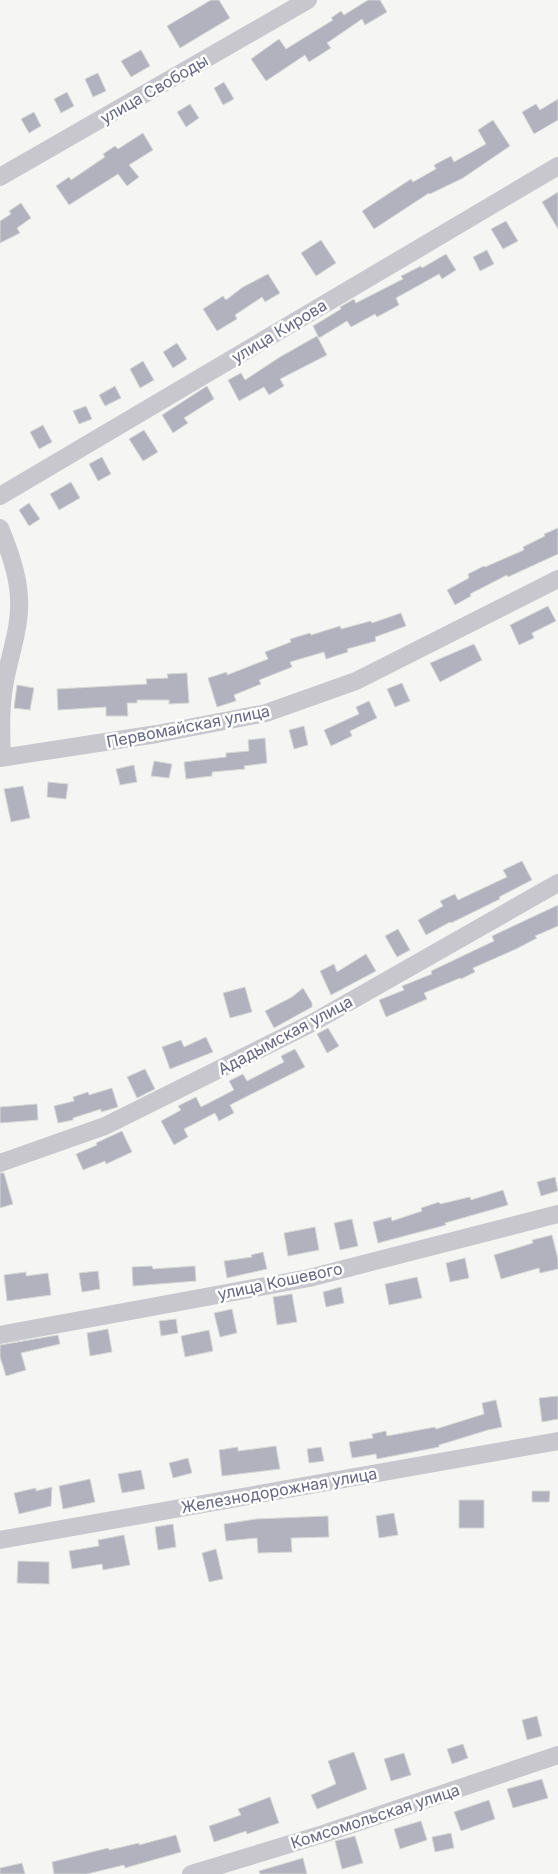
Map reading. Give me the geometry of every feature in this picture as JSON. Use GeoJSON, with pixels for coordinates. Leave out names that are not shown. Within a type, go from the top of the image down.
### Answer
{"type":"FeatureCollection","features":[{"type":"Feature","properties":{"kind":"street","name":"улица Свободы"},"geometry":{"type":"LineString","coordinates":[[0,177],[308,0]]}},
{"type":"Feature","properties":{"kind":"street","name":"улица Кирова"},"geometry":{"type":"LineString","coordinates":[[0,496],[558,166]]}},
{"type":"Feature","properties":{"kind":"street"},"geometry":{"type":"LineString","coordinates":[[0,528],[15,572],[19,598],[19,613],[0,718],[1,757]]}},
{"type":"Feature","properties":{"kind":"street","name":"Первомайская улица"},"geometry":{"type":"LineString","coordinates":[[1,757],[157,734],[266,713],[356,681],[558,579]]}},
{"type":"Feature","properties":{"kind":"street","name":"Ададымская улица"},"geometry":{"type":"LineString","coordinates":[[0,1163],[105,1126],[312,1023],[558,883]]}},
{"type":"Feature","properties":{"kind":"street","name":"улица Кошевого"},"geometry":{"type":"LineString","coordinates":[[0,1335],[309,1278],[558,1214]]}},
{"type":"Feature","properties":{"kind":"street","name":"Железнодорожная улица"},"geometry":{"type":"LineString","coordinates":[[0,1540],[558,1442]]}},
{"type":"Feature","properties":{"kind":"street","name":"Комсомольская улица"},"geometry":{"type":"LineString","coordinates":[[192,1874],[323,1834],[558,1755]]}},
{"type":"Feature","properties":{"kind":"building"},"geometry":{"type":"Polygon","coordinates":[[[211,0],[219,0],[230,18],[180,48],[167,26],[211,0]]]}},
{"type":"Feature","properties":{"kind":"building"},"geometry":{"type":"Polygon","coordinates":[[[368,0],[380,0],[387,12],[365,25],[362,19],[327,43],[331,48],[309,62],[305,55],[266,81],[251,59],[279,39],[286,49],[333,20],[331,18],[341,11],[344,15],[368,0]]]}},
{"type":"Feature","properties":{"kind":"building"},"geometry":{"type":"Polygon","coordinates":[[[141,50],[150,66],[131,77],[121,61],[141,50]]]}},
{"type":"Feature","properties":{"kind":"building"},"geometry":{"type":"Polygon","coordinates":[[[98,73],[106,91],[93,97],[85,79],[98,73]]]}},
{"type":"Feature","properties":{"kind":"building"},"geometry":{"type":"Polygon","coordinates":[[[224,82],[234,99],[223,105],[214,88],[224,82]]]}},
{"type":"Feature","properties":{"kind":"building"},"geometry":{"type":"Polygon","coordinates":[[[67,92],[74,106],[61,113],[54,99],[67,92]]]}},
{"type":"Feature","properties":{"kind":"building"},"geometry":{"type":"Polygon","coordinates":[[[558,99],[558,120],[534,134],[522,112],[536,104],[540,110],[558,99]]]}},
{"type":"Feature","properties":{"kind":"building"},"geometry":{"type":"Polygon","coordinates":[[[190,104],[199,118],[186,127],[177,112],[190,104]]]}},
{"type":"Feature","properties":{"kind":"building"},"geometry":{"type":"Polygon","coordinates":[[[34,112],[41,126],[29,133],[21,119],[34,112]]]}},
{"type":"Feature","properties":{"kind":"building"},"geometry":{"type":"Polygon","coordinates":[[[493,120],[510,146],[463,178],[429,193],[374,229],[362,211],[411,179],[413,182],[436,169],[434,165],[451,156],[454,162],[486,144],[478,130],[493,120]]]}},
{"type":"Feature","properties":{"kind":"building"},"geometry":{"type":"Polygon","coordinates":[[[143,133],[153,150],[129,165],[139,177],[127,186],[118,174],[69,205],[56,186],[69,177],[71,180],[105,157],[103,154],[115,146],[118,149],[143,133]]]}},
{"type":"Feature","properties":{"kind":"building"},"geometry":{"type":"Polygon","coordinates":[[[558,192],[558,229],[542,202],[558,192]]]}},
{"type":"Feature","properties":{"kind":"building"},"geometry":{"type":"Polygon","coordinates":[[[21,203],[31,218],[17,228],[20,233],[0,243],[0,221],[11,214],[9,211],[21,203]]]}},
{"type":"Feature","properties":{"kind":"building"},"geometry":{"type":"Polygon","coordinates":[[[506,221],[518,241],[503,249],[491,229],[506,221]]]}},
{"type":"Feature","properties":{"kind":"building"},"geometry":{"type":"Polygon","coordinates":[[[321,240],[336,263],[316,276],[301,253],[321,240]]]}},
{"type":"Feature","properties":{"kind":"building"},"geometry":{"type":"Polygon","coordinates":[[[487,250],[494,264],[480,271],[473,257],[487,250]]]}},
{"type":"Feature","properties":{"kind":"building"},"geometry":{"type":"Polygon","coordinates":[[[446,254],[456,270],[442,279],[439,274],[396,298],[399,305],[377,317],[375,314],[351,327],[347,321],[319,338],[313,326],[341,309],[340,307],[354,299],[356,303],[403,279],[401,276],[421,266],[422,268],[446,254]]]}},
{"type":"Feature","properties":{"kind":"building"},"geometry":{"type":"Polygon","coordinates":[[[268,274],[280,293],[265,302],[262,297],[235,315],[237,319],[217,331],[203,309],[223,296],[226,300],[243,287],[268,274]]]}},
{"type":"Feature","properties":{"kind":"building"},"geometry":{"type":"Polygon","coordinates":[[[317,336],[327,355],[280,379],[284,386],[269,395],[264,387],[239,401],[228,380],[241,373],[245,380],[317,336]]]}},
{"type":"Feature","properties":{"kind":"building"},"geometry":{"type":"Polygon","coordinates":[[[177,343],[187,359],[173,368],[163,352],[177,343]]]}},
{"type":"Feature","properties":{"kind":"building"},"geometry":{"type":"Polygon","coordinates":[[[143,361],[154,380],[140,388],[130,369],[143,361]]]}},
{"type":"Feature","properties":{"kind":"building"},"geometry":{"type":"Polygon","coordinates":[[[115,386],[121,398],[105,406],[99,395],[115,386]]]}},
{"type":"Feature","properties":{"kind":"building"},"geometry":{"type":"Polygon","coordinates":[[[207,386],[214,399],[184,418],[188,423],[173,433],[162,415],[207,386]]]}},
{"type":"Feature","properties":{"kind":"building"},"geometry":{"type":"Polygon","coordinates":[[[86,406],[92,419],[79,424],[73,411],[86,406]]]}},
{"type":"Feature","properties":{"kind":"building"},"geometry":{"type":"Polygon","coordinates":[[[43,425],[52,442],[39,449],[30,432],[43,425]]]}},
{"type":"Feature","properties":{"kind":"building"},"geometry":{"type":"Polygon","coordinates":[[[144,430],[158,452],[143,461],[129,439],[144,430]]]}},
{"type":"Feature","properties":{"kind":"building"},"geometry":{"type":"Polygon","coordinates":[[[102,457],[111,474],[98,481],[89,464],[102,457]]]}},
{"type":"Feature","properties":{"kind":"building"},"geometry":{"type":"Polygon","coordinates":[[[71,482],[80,498],[59,510],[50,494],[71,482]]]}},
{"type":"Feature","properties":{"kind":"building"},"geometry":{"type":"Polygon","coordinates":[[[29,503],[40,519],[29,526],[19,510],[29,503]]]}},
{"type":"Feature","properties":{"kind":"building"},"geometry":{"type":"Polygon","coordinates":[[[558,528],[558,554],[508,577],[507,575],[470,594],[471,596],[455,605],[447,590],[469,578],[468,574],[524,550],[523,547],[558,528]]]}},
{"type":"Feature","properties":{"kind":"building"},"geometry":{"type":"Polygon","coordinates":[[[548,606],[556,621],[532,633],[534,638],[519,645],[510,625],[548,606]]]}},
{"type":"Feature","properties":{"kind":"building"},"geometry":{"type":"Polygon","coordinates":[[[401,613],[406,626],[375,637],[376,641],[347,649],[348,652],[326,659],[324,652],[290,662],[292,667],[259,680],[261,684],[234,695],[236,701],[217,707],[208,678],[227,672],[227,675],[268,659],[265,652],[291,642],[290,639],[340,626],[341,629],[371,621],[372,623],[401,613]]]}},
{"type":"Feature","properties":{"kind":"building"},"geometry":{"type":"Polygon","coordinates":[[[474,644],[482,660],[440,682],[430,663],[474,644]]]}},
{"type":"Feature","properties":{"kind":"building"},"geometry":{"type":"Polygon","coordinates":[[[187,673],[189,703],[169,704],[169,700],[137,700],[137,703],[127,703],[128,716],[106,716],[106,707],[58,710],[57,689],[147,684],[146,679],[168,678],[167,674],[187,673]]]}},
{"type":"Feature","properties":{"kind":"building"},"geometry":{"type":"Polygon","coordinates":[[[402,683],[410,701],[395,707],[387,689],[402,683]]]}},
{"type":"Feature","properties":{"kind":"building"},"geometry":{"type":"Polygon","coordinates":[[[17,685],[34,688],[30,710],[14,708],[17,685]]]}},
{"type":"Feature","properties":{"kind":"building"},"geometry":{"type":"Polygon","coordinates":[[[369,701],[377,718],[350,731],[352,736],[331,746],[324,730],[359,714],[356,707],[369,701]]]}},
{"type":"Feature","properties":{"kind":"building"},"geometry":{"type":"Polygon","coordinates":[[[304,726],[308,745],[294,749],[289,730],[304,726]]]}},
{"type":"Feature","properties":{"kind":"building"},"geometry":{"type":"Polygon","coordinates":[[[265,738],[267,763],[244,766],[245,769],[212,772],[212,776],[186,779],[184,762],[226,757],[226,753],[249,751],[248,740],[265,738]]]}},
{"type":"Feature","properties":{"kind":"building"},"geometry":{"type":"Polygon","coordinates":[[[154,761],[172,764],[169,778],[151,776],[154,761]]]}},
{"type":"Feature","properties":{"kind":"building"},"geometry":{"type":"Polygon","coordinates":[[[134,765],[137,782],[120,785],[116,769],[134,765]]]}},
{"type":"Feature","properties":{"kind":"building"},"geometry":{"type":"Polygon","coordinates":[[[48,782],[68,784],[66,799],[47,797],[48,782]]]}},
{"type":"Feature","properties":{"kind":"building"},"geometry":{"type":"Polygon","coordinates":[[[23,786],[30,818],[11,822],[4,789],[23,786]]]}},
{"type":"Feature","properties":{"kind":"building"},"geometry":{"type":"Polygon","coordinates":[[[522,861],[532,880],[499,897],[500,899],[426,935],[418,920],[443,906],[440,901],[455,894],[458,900],[507,877],[503,870],[522,861]]]}},
{"type":"Feature","properties":{"kind":"building"},"geometry":{"type":"Polygon","coordinates":[[[558,905],[558,926],[535,936],[537,938],[516,949],[473,968],[475,972],[461,979],[424,993],[427,999],[386,1017],[379,1000],[404,990],[402,986],[432,974],[431,971],[494,941],[492,936],[558,905]]]}},
{"type":"Feature","properties":{"kind":"building"},"geometry":{"type":"Polygon","coordinates":[[[398,929],[410,950],[397,957],[385,936],[398,929]]]}},
{"type":"Feature","properties":{"kind":"building"},"geometry":{"type":"Polygon","coordinates":[[[366,954],[376,971],[331,995],[320,971],[334,964],[337,972],[366,954]]]}},
{"type":"Feature","properties":{"kind":"building"},"geometry":{"type":"Polygon","coordinates":[[[245,987],[252,1012],[230,1018],[223,993],[245,987]]]}},
{"type":"Feature","properties":{"kind":"building"},"geometry":{"type":"Polygon","coordinates":[[[303,988],[312,1003],[312,1007],[274,1028],[265,1011],[292,997],[303,988]]]}},
{"type":"Feature","properties":{"kind":"building"},"geometry":{"type":"Polygon","coordinates":[[[328,1028],[339,1046],[327,1053],[317,1034],[328,1028]]]}},
{"type":"Feature","properties":{"kind":"building"},"geometry":{"type":"Polygon","coordinates":[[[206,1037],[213,1052],[170,1069],[162,1047],[181,1040],[184,1047],[206,1037]]]}},
{"type":"Feature","properties":{"kind":"building"},"geometry":{"type":"Polygon","coordinates":[[[295,1049],[305,1067],[230,1105],[234,1113],[219,1121],[215,1113],[184,1129],[188,1137],[174,1145],[161,1121],[181,1110],[178,1106],[196,1097],[201,1107],[234,1090],[229,1081],[243,1074],[247,1081],[284,1062],[281,1056],[295,1049]]]}},
{"type":"Feature","properties":{"kind":"building"},"geometry":{"type":"Polygon","coordinates":[[[145,1069],[155,1089],[137,1098],[127,1077],[145,1069]]]}},
{"type":"Feature","properties":{"kind":"building"},"geometry":{"type":"Polygon","coordinates":[[[112,1088],[118,1107],[101,1112],[101,1109],[73,1118],[73,1120],[58,1123],[54,1106],[74,1101],[73,1097],[88,1092],[89,1095],[112,1088]]]}},
{"type":"Feature","properties":{"kind":"building"},"geometry":{"type":"Polygon","coordinates":[[[37,1104],[38,1120],[0,1123],[0,1107],[37,1104]]]}},
{"type":"Feature","properties":{"kind":"building"},"geometry":{"type":"Polygon","coordinates":[[[122,1131],[132,1152],[106,1164],[105,1161],[83,1170],[76,1154],[122,1131]]]}},
{"type":"Feature","properties":{"kind":"building"},"geometry":{"type":"Polygon","coordinates":[[[0,1173],[4,1173],[13,1204],[0,1208],[0,1173]]]}},
{"type":"Feature","properties":{"kind":"building"},"geometry":{"type":"Polygon","coordinates":[[[555,1177],[558,1191],[541,1196],[537,1182],[555,1177]]]}},
{"type":"Feature","properties":{"kind":"building"},"geometry":{"type":"Polygon","coordinates":[[[503,1190],[508,1205],[445,1223],[446,1225],[378,1243],[373,1222],[391,1217],[392,1221],[422,1211],[421,1208],[439,1202],[440,1204],[470,1197],[471,1200],[503,1190]]]}},
{"type":"Feature","properties":{"kind":"building"},"geometry":{"type":"Polygon","coordinates":[[[352,1219],[358,1246],[340,1250],[334,1223],[352,1219]]]}},
{"type":"Feature","properties":{"kind":"building"},"geometry":{"type":"Polygon","coordinates":[[[315,1227],[319,1250],[288,1256],[284,1233],[315,1227]]]}},
{"type":"Feature","properties":{"kind":"building"},"geometry":{"type":"Polygon","coordinates":[[[552,1235],[558,1259],[558,1269],[540,1273],[539,1268],[501,1279],[494,1255],[533,1243],[532,1240],[552,1235]]]}},
{"type":"Feature","properties":{"kind":"building"},"geometry":{"type":"Polygon","coordinates":[[[263,1252],[267,1269],[227,1278],[224,1261],[252,1257],[251,1255],[263,1252]]]}},
{"type":"Feature","properties":{"kind":"building"},"geometry":{"type":"Polygon","coordinates":[[[465,1258],[469,1278],[450,1282],[446,1263],[465,1258]]]}},
{"type":"Feature","properties":{"kind":"building"},"geometry":{"type":"Polygon","coordinates":[[[152,1266],[153,1269],[195,1266],[196,1281],[133,1286],[132,1267],[152,1266]]]}},
{"type":"Feature","properties":{"kind":"building"},"geometry":{"type":"Polygon","coordinates":[[[98,1271],[100,1289],[82,1292],[79,1273],[98,1271]]]}},
{"type":"Feature","properties":{"kind":"building"},"geometry":{"type":"Polygon","coordinates":[[[26,1272],[26,1276],[48,1273],[51,1295],[7,1301],[4,1275],[26,1272]]]}},
{"type":"Feature","properties":{"kind":"building"},"geometry":{"type":"Polygon","coordinates":[[[417,1277],[422,1298],[389,1305],[385,1284],[417,1277]]]}},
{"type":"Feature","properties":{"kind":"building"},"geometry":{"type":"Polygon","coordinates":[[[341,1287],[344,1303],[326,1307],[323,1292],[341,1287]]]}},
{"type":"Feature","properties":{"kind":"building"},"geometry":{"type":"Polygon","coordinates":[[[292,1294],[297,1322],[277,1325],[273,1297],[292,1294]]]}},
{"type":"Feature","properties":{"kind":"building"},"geometry":{"type":"Polygon","coordinates":[[[232,1309],[237,1333],[220,1337],[214,1313],[232,1309]]]}},
{"type":"Feature","properties":{"kind":"building"},"geometry":{"type":"Polygon","coordinates":[[[176,1319],[178,1333],[161,1336],[159,1321],[176,1319]]]}},
{"type":"Feature","properties":{"kind":"building"},"geometry":{"type":"Polygon","coordinates":[[[108,1329],[112,1352],[90,1356],[87,1333],[108,1329]]]}},
{"type":"Feature","properties":{"kind":"building"},"geometry":{"type":"Polygon","coordinates":[[[209,1330],[213,1351],[185,1357],[181,1336],[209,1330]]]}},
{"type":"Feature","properties":{"kind":"building"},"geometry":{"type":"Polygon","coordinates":[[[58,1335],[60,1344],[21,1353],[26,1370],[6,1376],[0,1357],[0,1345],[58,1335]]]}},
{"type":"Feature","properties":{"kind":"building"},"geometry":{"type":"Polygon","coordinates":[[[558,1396],[558,1419],[542,1422],[539,1398],[558,1396]]]}},
{"type":"Feature","properties":{"kind":"building"},"geometry":{"type":"Polygon","coordinates":[[[496,1400],[502,1427],[439,1445],[439,1447],[377,1459],[376,1454],[352,1458],[349,1442],[373,1438],[372,1434],[386,1431],[387,1436],[435,1427],[436,1429],[484,1414],[482,1403],[496,1400]]]}},
{"type":"Feature","properties":{"kind":"building"},"geometry":{"type":"Polygon","coordinates":[[[276,1446],[280,1469],[222,1476],[219,1450],[238,1447],[238,1451],[276,1446]]]}},
{"type":"Feature","properties":{"kind":"building"},"geometry":{"type":"Polygon","coordinates":[[[321,1447],[324,1461],[309,1463],[307,1449],[321,1447]]]}},
{"type":"Feature","properties":{"kind":"building"},"geometry":{"type":"Polygon","coordinates":[[[188,1458],[192,1473],[173,1478],[169,1463],[188,1458]]]}},
{"type":"Feature","properties":{"kind":"building"},"geometry":{"type":"Polygon","coordinates":[[[141,1470],[145,1489],[122,1493],[118,1474],[141,1470]]]}},
{"type":"Feature","properties":{"kind":"building"},"geometry":{"type":"Polygon","coordinates":[[[90,1479],[95,1502],[63,1509],[59,1486],[90,1479]]]}},
{"type":"Feature","properties":{"kind":"building"},"geometry":{"type":"Polygon","coordinates":[[[52,1487],[51,1506],[19,1514],[14,1493],[36,1488],[36,1491],[52,1487]]]}},
{"type":"Feature","properties":{"kind":"building"},"geometry":{"type":"Polygon","coordinates":[[[532,1491],[550,1491],[549,1502],[532,1502],[532,1491]]]}},
{"type":"Feature","properties":{"kind":"building"},"geometry":{"type":"Polygon","coordinates":[[[459,1500],[484,1500],[484,1528],[459,1528],[459,1500]]]}},
{"type":"Feature","properties":{"kind":"building"},"geometry":{"type":"Polygon","coordinates":[[[394,1513],[398,1535],[379,1538],[376,1516],[394,1513]]]}},
{"type":"Feature","properties":{"kind":"building"},"geometry":{"type":"Polygon","coordinates":[[[328,1516],[329,1537],[291,1538],[292,1552],[258,1553],[257,1538],[226,1541],[224,1524],[256,1519],[328,1516]]]}},
{"type":"Feature","properties":{"kind":"building"},"geometry":{"type":"Polygon","coordinates":[[[173,1524],[176,1547],[158,1550],[155,1527],[173,1524]]]}},
{"type":"Feature","properties":{"kind":"building"},"geometry":{"type":"Polygon","coordinates":[[[124,1535],[130,1565],[103,1570],[102,1564],[72,1569],[69,1551],[99,1546],[98,1540],[124,1535]]]}},
{"type":"Feature","properties":{"kind":"building"},"geometry":{"type":"Polygon","coordinates":[[[216,1549],[223,1579],[209,1582],[202,1553],[216,1549]]]}},
{"type":"Feature","properties":{"kind":"building"},"geometry":{"type":"Polygon","coordinates":[[[18,1561],[49,1562],[49,1584],[17,1583],[18,1561]]]}},
{"type":"Feature","properties":{"kind":"building"},"geometry":{"type":"Polygon","coordinates":[[[537,1716],[542,1736],[527,1740],[522,1720],[537,1716]]]}},
{"type":"Feature","properties":{"kind":"building"},"geometry":{"type":"Polygon","coordinates":[[[463,1744],[468,1758],[452,1764],[447,1749],[463,1744]]]}},
{"type":"Feature","properties":{"kind":"building"},"geometry":{"type":"Polygon","coordinates":[[[354,1752],[367,1789],[317,1809],[311,1795],[336,1784],[328,1761],[354,1752]]]}},
{"type":"Feature","properties":{"kind":"building"},"geometry":{"type":"Polygon","coordinates":[[[404,1753],[411,1775],[391,1781],[384,1759],[404,1753]]]}},
{"type":"Feature","properties":{"kind":"building"},"geometry":{"type":"Polygon","coordinates":[[[542,1779],[548,1798],[513,1808],[507,1789],[542,1779]]]}},
{"type":"Feature","properties":{"kind":"building"},"geometry":{"type":"Polygon","coordinates":[[[270,1797],[279,1823],[247,1834],[246,1831],[214,1842],[209,1826],[241,1815],[238,1809],[270,1797]]]}},
{"type":"Feature","properties":{"kind":"building"},"geometry":{"type":"Polygon","coordinates":[[[489,1800],[495,1819],[461,1831],[454,1812],[489,1800]]]}},
{"type":"Feature","properties":{"kind":"building"},"geometry":{"type":"Polygon","coordinates":[[[421,1821],[427,1840],[400,1849],[394,1829],[421,1821]]]}},
{"type":"Feature","properties":{"kind":"building"},"geometry":{"type":"Polygon","coordinates":[[[451,1833],[454,1848],[435,1852],[432,1837],[451,1833]]]}},
{"type":"Feature","properties":{"kind":"building"},"geometry":{"type":"Polygon","coordinates":[[[176,1835],[181,1852],[125,1868],[124,1865],[87,1874],[54,1874],[52,1862],[108,1848],[109,1850],[139,1843],[139,1845],[176,1835]]]}},
{"type":"Feature","properties":{"kind":"building"},"geometry":{"type":"Polygon","coordinates":[[[355,1836],[363,1863],[342,1869],[335,1841],[355,1836]]]}},
{"type":"Feature","properties":{"kind":"building"},"geometry":{"type":"Polygon","coordinates":[[[303,1858],[307,1874],[260,1874],[259,1871],[303,1858]]]}},
{"type":"Feature","properties":{"kind":"building"},"geometry":{"type":"Polygon","coordinates":[[[22,1863],[25,1874],[0,1874],[0,1868],[22,1863]]]}}]}
